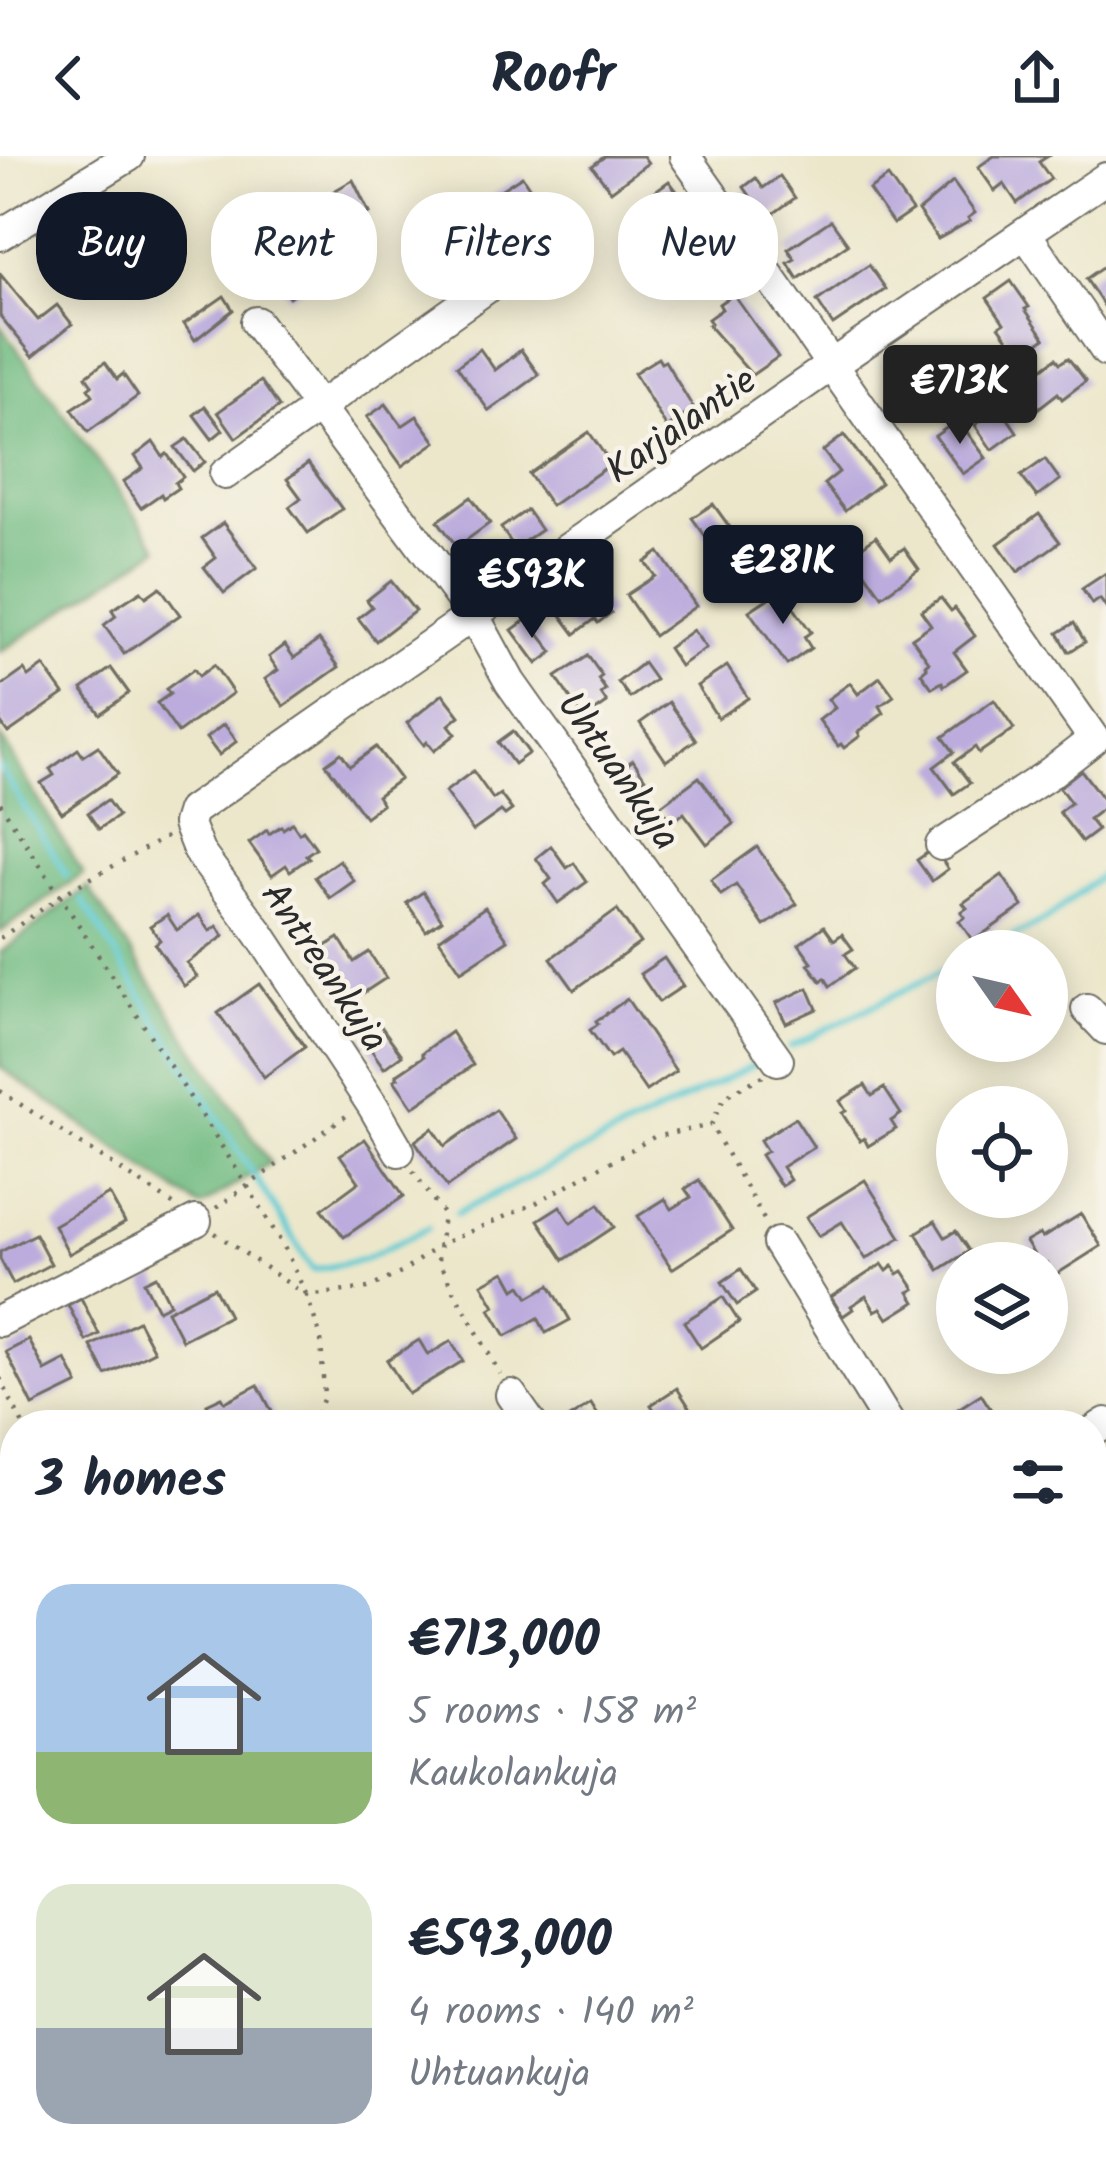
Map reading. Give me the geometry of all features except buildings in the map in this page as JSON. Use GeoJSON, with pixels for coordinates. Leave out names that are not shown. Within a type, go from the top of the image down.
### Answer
{"type":"FeatureCollection","features":[{"type":"Feature","properties":{"kind":"street"},"geometry":{"type":"LineString","coordinates":[[0,235],[129,156]]}},
{"type":"Feature","properties":{"kind":"street"},"geometry":{"type":"LineString","coordinates":[[685,156],[1094,739],[941,845]]}},
{"type":"Feature","properties":{"kind":"street","name":"Karjalantie"},"geometry":{"type":"LineString","coordinates":[[188,824],[192,811],[1106,178]]}},
{"type":"Feature","properties":{"kind":"street"},"geometry":{"type":"LineString","coordinates":[[1026,234],[1106,351]]}},
{"type":"Feature","properties":{"kind":"street"},"geometry":{"type":"LineString","coordinates":[[225,474],[469,300]]}},
{"type":"Feature","properties":{"kind":"street","name":"Uhtuankuja"},"geometry":{"type":"LineString","coordinates":[[256,322],[474,616],[510,682],[778,1060]]}},
{"type":"Feature","properties":{"kind":"street","name":"Antreankuja"},"geometry":{"type":"LineString","coordinates":[[188,824],[199,852],[260,933],[399,1151]]}},
{"type":"Feature","properties":{"kind":"street"},"geometry":{"type":"LineString","coordinates":[[0,1321],[196,1221]]}},
{"type":"Feature","properties":{"kind":"street"},"geometry":{"type":"LineString","coordinates":[[778,1243],[881,1410]]}},
{"type":"Feature","properties":{"kind":"street"},"geometry":{"type":"LineString","coordinates":[[511,1394],[522,1410]]}},
{"type":"Feature","properties":{"kind":"path"},"geometry":{"type":"LineString","coordinates":[[0,803],[284,1247],[308,1296],[321,1338],[324,1397],[319,1410]]}},
{"type":"Feature","properties":{"kind":"path"},"geometry":{"type":"LineString","coordinates":[[0,938],[60,896],[188,824]]}},
{"type":"Feature","properties":{"kind":"path"},"geometry":{"type":"LineString","coordinates":[[711,1125],[725,1096],[766,1075],[778,1060]]}},
{"type":"Feature","properties":{"kind":"path"},"geometry":{"type":"LineString","coordinates":[[0,1091],[308,1296],[368,1288],[400,1274],[440,1245],[534,1204],[654,1137],[711,1125]]}},
{"type":"Feature","properties":{"kind":"path"},"geometry":{"type":"LineString","coordinates":[[196,1221],[352,1111],[374,1106]]}},
{"type":"Feature","properties":{"kind":"path"},"geometry":{"type":"LineString","coordinates":[[711,1125],[778,1243]]}},
{"type":"Feature","properties":{"kind":"path"},"geometry":{"type":"LineString","coordinates":[[399,1151],[443,1214],[438,1261],[511,1394]]}},
{"type":"Feature","properties":{"kind":"path"},"geometry":{"type":"LineString","coordinates":[[0,1378],[15,1410]]}},
{"type":"Feature","properties":{"kind":"green space"},"geometry":{"type":"Polygon","coordinates":[[[0,324],[159,548],[0,652],[0,324]]]}},
{"type":"Feature","properties":{"kind":"green space"},"geometry":{"type":"Polygon","coordinates":[[[0,736],[83,874],[0,932],[0,736]]]}},
{"type":"Feature","properties":{"kind":"green space"},"geometry":{"type":"Polygon","coordinates":[[[88,887],[270,1163],[200,1207],[0,1067],[0,953],[88,887]]]}},
{"type":"Feature","properties":{"kind":"waterway"},"geometry":{"type":"LineString","coordinates":[[0,768],[67,875]]}},
{"type":"Feature","properties":{"kind":"waterway"},"geometry":{"type":"LineString","coordinates":[[1026,930],[1046,920],[1106,871]]}},
{"type":"Feature","properties":{"kind":"waterway"},"geometry":{"type":"LineString","coordinates":[[82,900],[313,1270],[362,1260],[428,1228]]}},
{"type":"Feature","properties":{"kind":"waterway"},"geometry":{"type":"LineString","coordinates":[[790,1047],[936,974]]}},
{"type":"Feature","properties":{"kind":"waterway"},"geometry":{"type":"LineString","coordinates":[[457,1213],[758,1063]]}}]}
